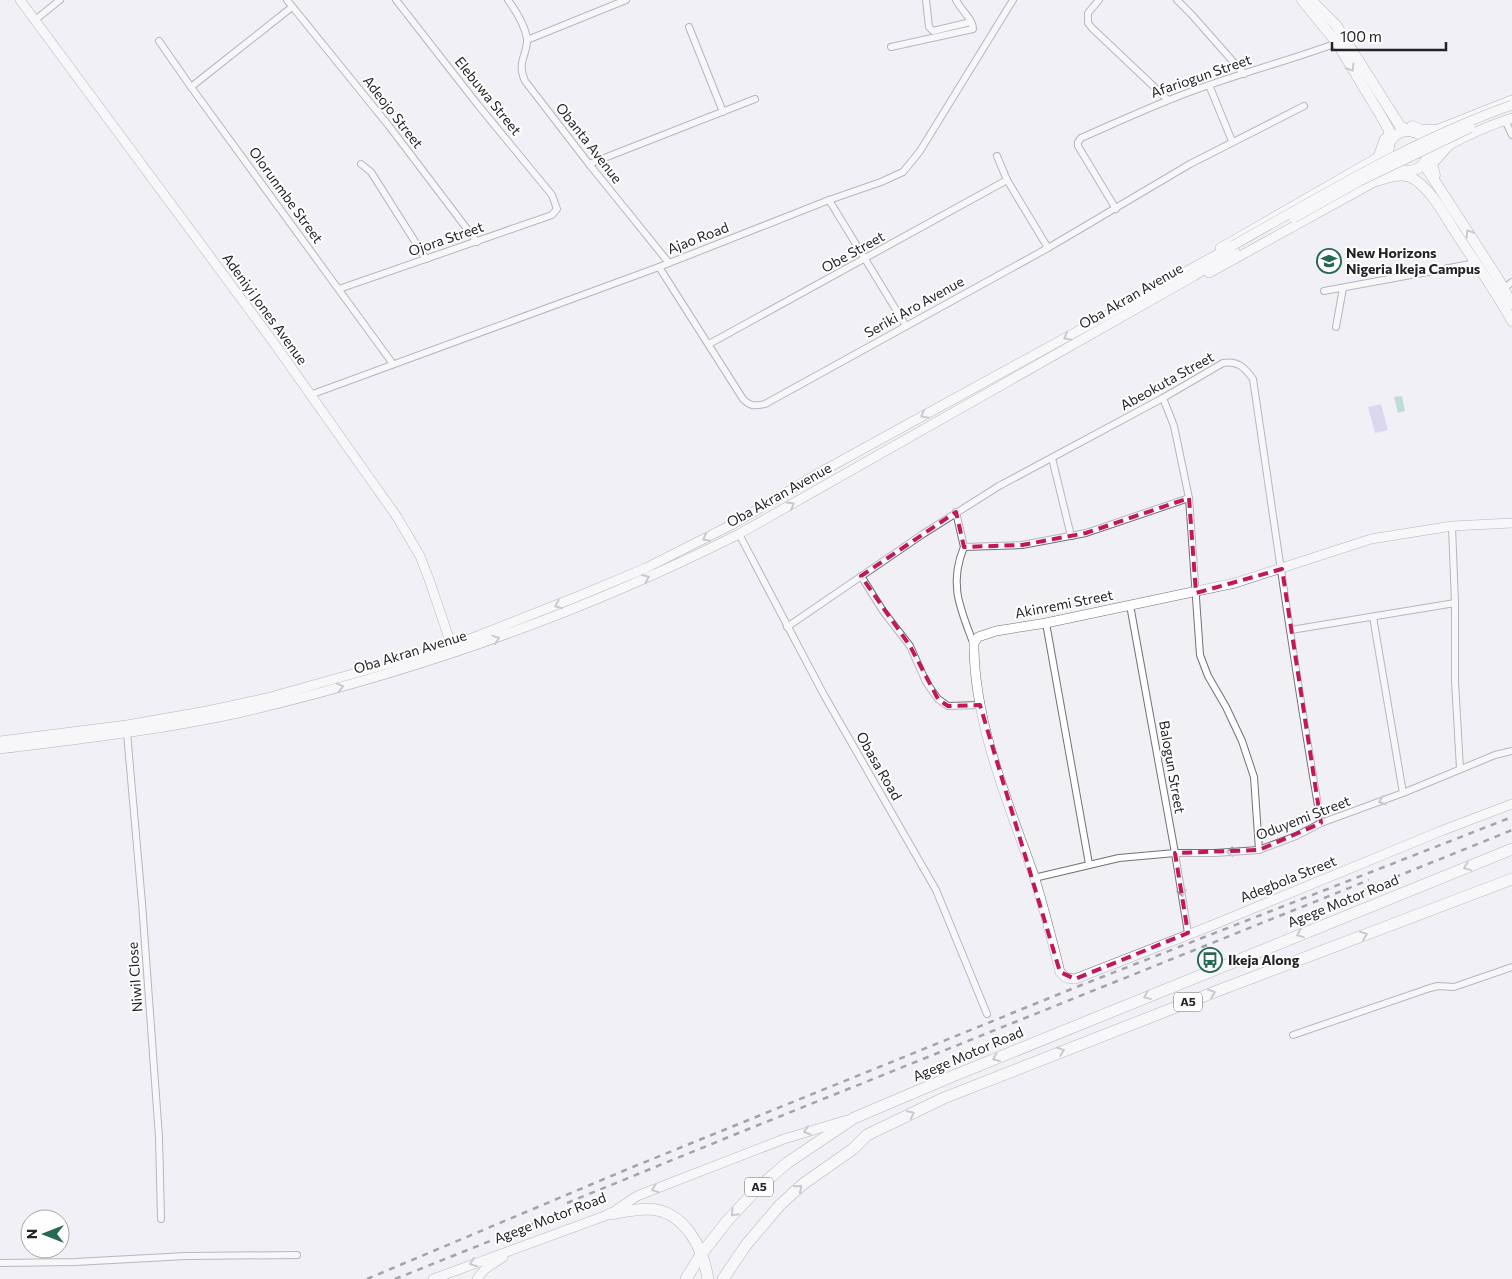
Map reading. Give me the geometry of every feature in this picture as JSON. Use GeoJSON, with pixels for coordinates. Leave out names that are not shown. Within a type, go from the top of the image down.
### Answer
{"type":"FeatureCollection","features":[{"type":"Feature","properties":{"kind":"highway","name":"Agege Motor Road"},"geometry":{"type":"LineString","coordinates":[[854,1118],[1224,964],[1512,849]]}},
{"type":"Feature","properties":{"kind":"highway","name":"A5"},"geometry":{"type":"LineString","coordinates":[[724,1279],[746,1245],[780,1205],[803,1184],[867,1135],[944,1098],[1217,991],[1512,879]]}},
{"type":"Feature","properties":{"kind":"highway","name":"A5"},"geometry":{"type":"LineString","coordinates":[[686,1279],[702,1253],[728,1220],[759,1187],[795,1157],[854,1118]]}},
{"type":"Feature","properties":{"kind":"highway"},"geometry":{"type":"LineString","coordinates":[[610,1214],[649,1209],[669,1215],[682,1224],[693,1236],[702,1253],[708,1279]]}},
{"type":"Feature","properties":{"kind":"main road","name":"Adeniyi Jones Avenue"},"geometry":{"type":"LineString","coordinates":[[20,0],[274,342],[397,517],[420,556],[453,650]]}},
{"type":"Feature","properties":{"kind":"main road"},"geometry":{"type":"LineString","coordinates":[[1302,0],[1337,44],[1389,130],[1389,149],[1393,163],[1402,170],[1416,175],[1476,263],[1500,293],[1512,304]]}},
{"type":"Feature","properties":{"kind":"main road"},"geometry":{"type":"LineString","coordinates":[[1312,0],[1336,25],[1400,126],[1418,134],[1426,143],[1428,155],[1426,160],[1427,169],[1497,277],[1500,293],[1511,318],[1512,329]]}},
{"type":"Feature","properties":{"kind":"main road"},"geometry":{"type":"LineString","coordinates":[[1183,273],[1230,242],[1378,158],[1389,149],[1396,136],[1401,133],[1426,134],[1512,100]]}},
{"type":"Feature","properties":{"kind":"main road"},"geometry":{"type":"LineString","coordinates":[[1501,104],[1496,109],[1496,115],[1498,118],[1508,119]]}},
{"type":"Feature","properties":{"kind":"main road","name":"Oba Akran Avenue"},"geometry":{"type":"LineString","coordinates":[[0,749],[127,733],[238,713],[368,680],[583,606],[680,564],[739,534],[1194,276],[1234,248],[1367,170],[1443,132],[1512,105]]}},
{"type":"Feature","properties":{"kind":"main road","name":"Oba Akran Avenue"},"geometry":{"type":"LineString","coordinates":[[0,741],[127,725],[237,705],[453,650],[646,568],[692,545],[1183,273],[1436,143],[1512,111]]}},
{"type":"Feature","properties":{"kind":"main road"},"geometry":{"type":"LineString","coordinates":[[1393,114],[1404,123],[1422,130],[1438,130]]}},
{"type":"Feature","properties":{"kind":"main road"},"geometry":{"type":"LineString","coordinates":[[1194,276],[1207,274],[1398,170],[1413,171],[1447,147],[1508,119]]}},
{"type":"Feature","properties":{"kind":"main road"},"geometry":{"type":"LineString","coordinates":[[1378,158],[1385,140],[1385,123]]}},
{"type":"Feature","properties":{"kind":"main road"},"geometry":{"type":"LineString","coordinates":[[1441,190],[1432,164],[1447,147]]}},
{"type":"Feature","properties":{"kind":"main road"},"geometry":{"type":"LineString","coordinates":[[1376,181],[1393,175],[1402,175],[1418,182],[1431,197]]}},
{"type":"Feature","properties":{"kind":"main road"},"geometry":{"type":"LineString","coordinates":[[1323,189],[1330,189],[1333,193],[1335,199],[1332,205]]}},
{"type":"Feature","properties":{"kind":"main road","name":"Akinremi Street"},"geometry":{"type":"LineString","coordinates":[[974,646],[978,637],[984,634],[1235,583],[1371,539],[1452,526],[1512,523]]}},
{"type":"Feature","properties":{"kind":"main road"},"geometry":{"type":"LineString","coordinates":[[974,646],[980,705],[1006,799],[1034,878]]}},
{"type":"Feature","properties":{"kind":"main road","name":"Adegbola Street"},"geometry":{"type":"LineString","coordinates":[[1034,878],[1060,972],[1066,978],[1075,979],[1512,804]]}},
{"type":"Feature","properties":{"kind":"main road","name":"Agege Motor Road"},"geometry":{"type":"LineString","coordinates":[[433,1279],[610,1214],[637,1196],[784,1139],[854,1118]]}},
{"type":"Feature","properties":{"kind":"main road"},"geometry":{"type":"LineString","coordinates":[[477,1279],[484,1269],[513,1250]]}},
{"type":"Feature","properties":{"kind":"street"},"geometry":{"type":"LineString","coordinates":[[35,20],[60,0]]}},
{"type":"Feature","properties":{"kind":"street","name":"Adeojo Street"},"geometry":{"type":"LineString","coordinates":[[287,0],[389,126],[477,242]]}},
{"type":"Feature","properties":{"kind":"street","name":"Elebuwa Street"},"geometry":{"type":"LineString","coordinates":[[396,0],[478,105],[552,195],[557,209]]}},
{"type":"Feature","properties":{"kind":"street","name":"Obanta Avenue"},"geometry":{"type":"LineString","coordinates":[[508,0],[517,12],[527,40],[522,65],[525,81],[588,164],[669,263]]}},
{"type":"Feature","properties":{"kind":"street"},"geometry":{"type":"LineString","coordinates":[[527,40],[626,0]]}},
{"type":"Feature","properties":{"kind":"street"},"geometry":{"type":"LineString","coordinates":[[926,0],[929,28],[933,31],[971,22]]}},
{"type":"Feature","properties":{"kind":"street"},"geometry":{"type":"LineString","coordinates":[[891,48],[973,28],[956,0]]}},
{"type":"Feature","properties":{"kind":"street","name":"Ajao Road"},"geometry":{"type":"LineString","coordinates":[[310,395],[659,267],[829,200],[896,176],[908,166],[1014,0]]}},
{"type":"Feature","properties":{"kind":"street"},"geometry":{"type":"LineString","coordinates":[[1099,0],[1088,13],[1088,23],[1168,100]]}},
{"type":"Feature","properties":{"kind":"street"},"geometry":{"type":"LineString","coordinates":[[1177,0],[1244,74]]}},
{"type":"Feature","properties":{"kind":"street"},"geometry":{"type":"LineString","coordinates":[[191,87],[292,7]]}},
{"type":"Feature","properties":{"kind":"street"},"geometry":{"type":"LineString","coordinates":[[689,27],[723,112]]}},
{"type":"Feature","properties":{"kind":"street","name":"Olorunmbe Street"},"geometry":{"type":"LineString","coordinates":[[159,41],[393,364]]}},
{"type":"Feature","properties":{"kind":"street","name":"Afariogun Street"},"geometry":{"type":"LineString","coordinates":[[1116,209],[1078,146],[1081,138],[1168,100],[1337,44]]}},
{"type":"Feature","properties":{"kind":"street"},"geometry":{"type":"LineString","coordinates":[[1209,85],[1232,142]]}},
{"type":"Feature","properties":{"kind":"street"},"geometry":{"type":"LineString","coordinates":[[588,164],[755,98]]}},
{"type":"Feature","properties":{"kind":"street","name":"Seriki Aro Avenue"},"geometry":{"type":"LineString","coordinates":[[659,267],[744,399],[749,404],[756,406],[765,404],[1048,248],[1190,164],[1304,106]]}},
{"type":"Feature","properties":{"kind":"street"},"geometry":{"type":"LineString","coordinates":[[1508,119],[1512,135]]}},
{"type":"Feature","properties":{"kind":"street"},"geometry":{"type":"LineString","coordinates":[[996,156],[1007,180],[1048,248]]}},
{"type":"Feature","properties":{"kind":"street"},"geometry":{"type":"LineString","coordinates":[[361,164],[371,172],[426,259]]}},
{"type":"Feature","properties":{"kind":"street","name":"Obe Street"},"geometry":{"type":"LineString","coordinates":[[709,344],[865,260],[1007,180]]}},
{"type":"Feature","properties":{"kind":"street"},"geometry":{"type":"LineString","coordinates":[[829,200],[906,326]]}},
{"type":"Feature","properties":{"kind":"street","name":"Ojora Street"},"geometry":{"type":"LineString","coordinates":[[339,289],[552,215],[557,209]]}},
{"type":"Feature","properties":{"kind":"street"},"geometry":{"type":"LineString","coordinates":[[1324,291],[1476,263]]}},
{"type":"Feature","properties":{"kind":"street"},"geometry":{"type":"LineString","coordinates":[[1500,293],[1512,282]]}},
{"type":"Feature","properties":{"kind":"street"},"geometry":{"type":"LineString","coordinates":[[1336,327],[1343,288]]}},
{"type":"Feature","properties":{"kind":"street","name":"Abeokuta Street"},"geometry":{"type":"LineString","coordinates":[[787,627],[956,512],[999,486],[1163,398],[1223,363],[1230,362],[1243,366],[1253,379],[1291,630],[1301,711],[1321,822]]}},
{"type":"Feature","properties":{"kind":"street"},"geometry":{"type":"LineString","coordinates":[[1163,398],[1174,426],[1189,498],[1198,647],[1202,664],[1238,733],[1254,777],[1259,850]]}},
{"type":"Feature","properties":{"kind":"street"},"geometry":{"type":"LineString","coordinates":[[1052,458],[1071,536]]}},
{"type":"Feature","properties":{"kind":"street"},"geometry":{"type":"LineString","coordinates":[[964,548],[1022,545],[1086,533],[1189,498]]}},
{"type":"Feature","properties":{"kind":"street"},"geometry":{"type":"LineString","coordinates":[[956,512],[964,548],[959,559],[955,578],[960,609],[974,646]]}},
{"type":"Feature","properties":{"kind":"street"},"geometry":{"type":"LineString","coordinates":[[1452,526],[1455,680],[1460,769]]}},
{"type":"Feature","properties":{"kind":"street","name":"Obasa Road"},"geometry":{"type":"LineString","coordinates":[[739,534],[824,695],[936,890],[987,1014]]}},
{"type":"Feature","properties":{"kind":"street"},"geometry":{"type":"LineString","coordinates":[[861,576],[883,611],[910,646],[926,682],[938,700],[948,706],[980,705]]}},
{"type":"Feature","properties":{"kind":"street"},"geometry":{"type":"LineString","coordinates":[[1291,630],[1455,603]]}},
{"type":"Feature","properties":{"kind":"street","name":"Balogun Street"},"geometry":{"type":"LineString","coordinates":[[1130,605],[1176,854],[1188,933]]}},
{"type":"Feature","properties":{"kind":"street"},"geometry":{"type":"LineString","coordinates":[[1373,617],[1403,793]]}},
{"type":"Feature","properties":{"kind":"street"},"geometry":{"type":"LineString","coordinates":[[1046,622],[1089,864]]}},
{"type":"Feature","properties":{"kind":"street","name":"Niwil Close"},"geometry":{"type":"LineString","coordinates":[[127,733],[142,903],[158,1128],[161,1219]]}},
{"type":"Feature","properties":{"kind":"street","name":"Oduyemi Street"},"geometry":{"type":"LineString","coordinates":[[1034,878],[1119,858],[1259,850],[1296,836],[1321,822],[1403,793],[1495,755],[1512,751]]}},
{"type":"Feature","properties":{"kind":"street"},"geometry":{"type":"LineString","coordinates":[[1293,1035],[1430,988],[1438,986],[1454,987],[1512,967]]}},
{"type":"Feature","properties":{"kind":"street"},"geometry":{"type":"LineString","coordinates":[[0,1264],[186,1256],[297,1255]]}},
{"type":"Feature","properties":{"kind":"highlighted area"},"geometry":{"type":"Polygon","coordinates":[[[1189,498],[1196,593],[1282,569],[1321,823],[1259,850],[1175,853],[1188,933],[1075,979],[1060,972],[980,705],[948,706],[938,699],[910,646],[861,576],[956,512],[964,547],[1022,545],[1086,533],[1189,498]]]}},
{"type":"Feature","properties":{"kind":"shaded area"},"geometry":{"type":"Polygon","coordinates":[[[1402,396],[1405,411],[1398,413],[1394,397],[1402,396]]]}},
{"type":"Feature","properties":{"kind":"shaded area"},"geometry":{"type":"Polygon","coordinates":[[[1381,404],[1388,430],[1375,433],[1368,407],[1381,404]]]}},
{"type":"Feature","properties":{"kind":"railway"},"geometry":{"type":"LineString","coordinates":[[367,1279],[635,1166],[1079,986],[1512,817]]}},
{"type":"Feature","properties":{"kind":"railway"},"geometry":{"type":"LineString","coordinates":[[1361,891],[1512,830]]}},
{"type":"Feature","properties":{"kind":"railway"},"geometry":{"type":"LineString","coordinates":[[567,1203],[1369,880]]}},
{"type":"Feature","properties":{"kind":"railway"},"geometry":{"type":"LineString","coordinates":[[395,1279],[580,1205]]}},
{"type":"Feature","properties":{"kind":"place","name":"New Horizons Nigeria Ikeja Campus"},"geometry":{"type":"Point","coordinates":[1329,261]}},
{"type":"Feature","properties":{"kind":"place","name":"Ikeja Along"},"geometry":{"type":"Point","coordinates":[1210,960]}}]}
